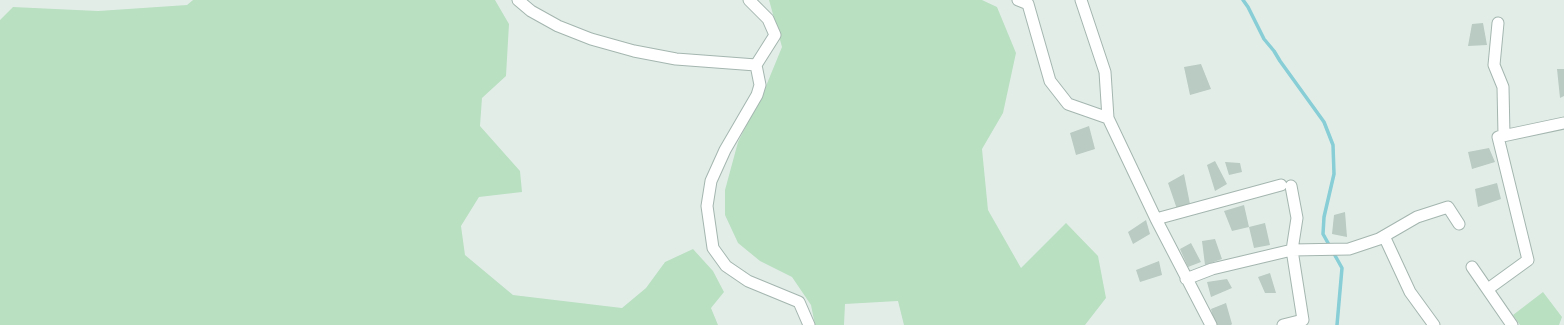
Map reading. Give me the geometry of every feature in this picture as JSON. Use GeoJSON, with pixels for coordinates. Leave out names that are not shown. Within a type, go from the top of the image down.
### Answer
{"type":"FeatureCollection","features":[{"type":"Feature","properties":{"kind":"street"},"geometry":{"type":"LineString","coordinates":[[518,0],[531,11],[558,26],[591,39],[627,49],[676,59],[756,65]]}},
{"type":"Feature","properties":{"kind":"street"},"geometry":{"type":"LineString","coordinates":[[749,0],[768,19],[775,35],[756,65],[760,85],[757,95],[725,150],[711,181],[707,206],[713,248],[726,266],[748,281],[799,302],[808,325]]}},
{"type":"Feature","properties":{"kind":"street"},"geometry":{"type":"LineString","coordinates":[[1018,0],[1028,4],[1050,81],[1068,104],[1108,118]]}},
{"type":"Feature","properties":{"kind":"street"},"geometry":{"type":"LineString","coordinates":[[1081,0],[1105,72],[1108,118],[1156,219],[1211,325]]}},
{"type":"Feature","properties":{"kind":"street"},"geometry":{"type":"LineString","coordinates":[[1498,23],[1494,65],[1503,87],[1504,135]]}},
{"type":"Feature","properties":{"kind":"street"},"geometry":{"type":"LineString","coordinates":[[1488,289],[1528,260],[1498,137],[1564,123]]}},
{"type":"Feature","properties":{"kind":"street"},"geometry":{"type":"LineString","coordinates":[[1156,219],[1286,186],[1297,218],[1292,250],[1302,320],[1283,325]]}},
{"type":"Feature","properties":{"kind":"street"},"geometry":{"type":"LineString","coordinates":[[1186,279],[1212,269],[1292,250],[1349,249],[1384,236],[1417,217],[1448,207],[1459,224]]}},
{"type":"Feature","properties":{"kind":"street"},"geometry":{"type":"LineString","coordinates":[[1384,236],[1410,292],[1434,325]]}},
{"type":"Feature","properties":{"kind":"street"},"geometry":{"type":"LineString","coordinates":[[1472,267],[1512,325]]}},
{"type":"Feature","properties":{"kind":"green space"},"geometry":{"type":"Polygon","coordinates":[[[193,0],[495,0],[509,24],[506,76],[482,98],[480,126],[520,171],[522,192],[479,197],[461,226],[465,255],[513,295],[622,308],[646,288],[665,262],[693,249],[713,271],[724,292],[711,308],[718,325],[0,325],[0,20],[13,7],[98,11],[187,5],[193,0]]]}},
{"type":"Feature","properties":{"kind":"green space"},"geometry":{"type":"Polygon","coordinates":[[[769,0],[982,0],[997,7],[1016,53],[1003,113],[982,149],[988,210],[1021,268],[1066,223],[1098,256],[1106,298],[1085,325],[904,325],[898,301],[845,304],[844,325],[815,325],[811,305],[792,277],[760,261],[738,243],[725,215],[725,190],[738,142],[766,86],[782,47],[769,0]]]}},
{"type":"Feature","properties":{"kind":"green space"},"geometry":{"type":"Polygon","coordinates":[[[1543,292],[1562,317],[1559,325],[1520,325],[1513,315],[1543,292]]]}},
{"type":"Feature","properties":{"kind":"building"},"geometry":{"type":"Polygon","coordinates":[[[1483,23],[1487,45],[1468,46],[1472,24],[1483,23]]]}},
{"type":"Feature","properties":{"kind":"building"},"geometry":{"type":"Polygon","coordinates":[[[1201,64],[1211,89],[1190,95],[1184,67],[1201,64]]]}},
{"type":"Feature","properties":{"kind":"building"},"geometry":{"type":"Polygon","coordinates":[[[1557,69],[1564,69],[1564,96],[1560,98],[1557,69]]]}},
{"type":"Feature","properties":{"kind":"building"},"geometry":{"type":"Polygon","coordinates":[[[1089,126],[1095,149],[1076,155],[1070,133],[1089,126]]]}},
{"type":"Feature","properties":{"kind":"building"},"geometry":{"type":"Polygon","coordinates":[[[1489,148],[1495,162],[1472,169],[1468,152],[1489,148]]]}},
{"type":"Feature","properties":{"kind":"building"},"geometry":{"type":"Polygon","coordinates":[[[1215,161],[1227,184],[1215,191],[1207,165],[1215,161]]]}},
{"type":"Feature","properties":{"kind":"building"},"geometry":{"type":"Polygon","coordinates":[[[1225,162],[1240,163],[1242,172],[1229,175],[1225,162]]]}},
{"type":"Feature","properties":{"kind":"building"},"geometry":{"type":"Polygon","coordinates":[[[1184,174],[1190,204],[1177,209],[1168,183],[1184,174]]]}},
{"type":"Feature","properties":{"kind":"building"},"geometry":{"type":"Polygon","coordinates":[[[1497,183],[1501,199],[1478,207],[1475,189],[1497,183]]]}},
{"type":"Feature","properties":{"kind":"building"},"geometry":{"type":"Polygon","coordinates":[[[1244,205],[1249,227],[1232,231],[1224,211],[1244,205]]]}},
{"type":"Feature","properties":{"kind":"building"},"geometry":{"type":"Polygon","coordinates":[[[1345,212],[1347,237],[1332,234],[1334,215],[1345,212]]]}},
{"type":"Feature","properties":{"kind":"building"},"geometry":{"type":"Polygon","coordinates":[[[1146,220],[1150,234],[1133,244],[1128,232],[1146,220]]]}},
{"type":"Feature","properties":{"kind":"building"},"geometry":{"type":"Polygon","coordinates":[[[1265,223],[1270,245],[1254,248],[1249,227],[1265,223]]]}},
{"type":"Feature","properties":{"kind":"building"},"geometry":{"type":"Polygon","coordinates":[[[1215,239],[1222,259],[1205,265],[1202,241],[1215,239]]]}},
{"type":"Feature","properties":{"kind":"building"},"geometry":{"type":"Polygon","coordinates":[[[1191,243],[1201,262],[1188,267],[1180,249],[1191,243]]]}},
{"type":"Feature","properties":{"kind":"building"},"geometry":{"type":"Polygon","coordinates":[[[1159,261],[1162,275],[1140,282],[1136,270],[1159,261]]]}},
{"type":"Feature","properties":{"kind":"building"},"geometry":{"type":"Polygon","coordinates":[[[1270,273],[1276,293],[1265,293],[1258,277],[1270,273]]]}},
{"type":"Feature","properties":{"kind":"building"},"geometry":{"type":"Polygon","coordinates":[[[1227,279],[1232,288],[1211,297],[1207,282],[1227,279]]]}},
{"type":"Feature","properties":{"kind":"building"},"geometry":{"type":"Polygon","coordinates":[[[1226,303],[1232,324],[1215,325],[1211,309],[1226,303]]]}},
{"type":"Feature","properties":{"kind":"waterway"},"geometry":{"type":"LineString","coordinates":[[1243,0],[1264,39],[1324,122],[1333,145],[1334,174],[1324,217],[1323,234],[1342,268],[1337,325]]}}]}
